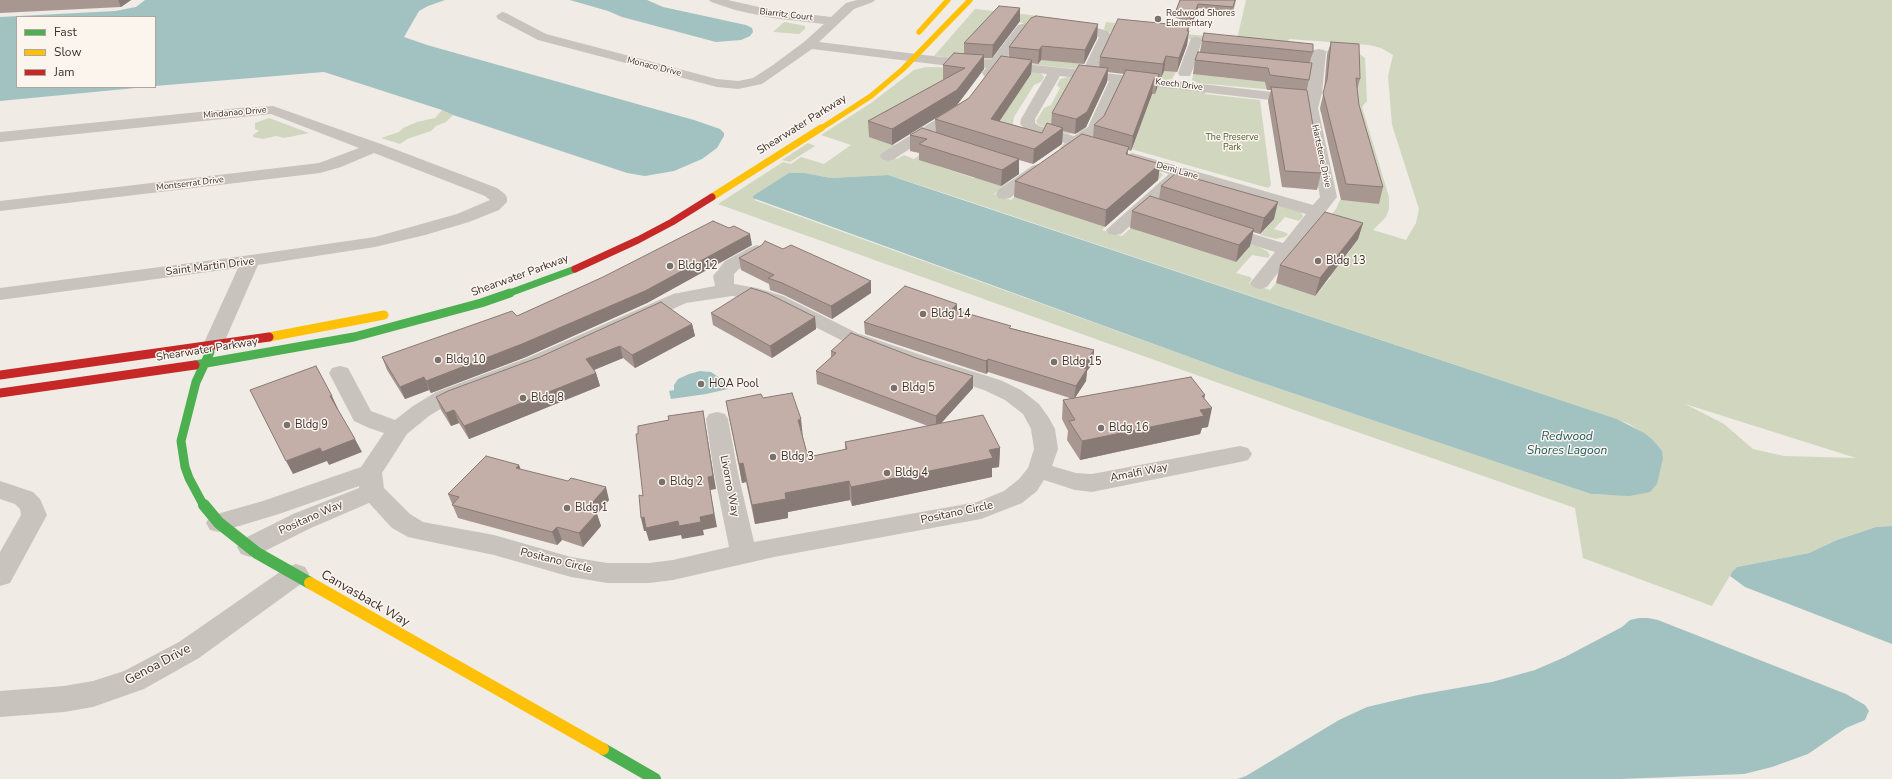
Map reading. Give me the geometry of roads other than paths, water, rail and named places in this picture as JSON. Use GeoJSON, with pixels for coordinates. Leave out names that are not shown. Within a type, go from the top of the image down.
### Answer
{"type":"FeatureCollection","features":[{"type":"Feature","properties":{"kind":"main road"},"geometry":{"type":"LineString","coordinates":[[898,54],[948,0]]}},
{"type":"Feature","properties":{"kind":"main road","name":"Shearwater Parkway"},"geometry":{"type":"LineString","coordinates":[[0,375],[209,354],[354,337],[400,326],[481,303],[543,282],[638,240],[678,218],[865,99],[889,82],[970,0]]}},
{"type":"Feature","properties":{"kind":"main road","name":"Shearwater Parkway"},"geometry":{"type":"LineString","coordinates":[[0,393],[209,354],[264,338],[393,312]]}},
{"type":"Feature","properties":{"kind":"main road","name":"Canvasback Way"},"geometry":{"type":"LineString","coordinates":[[209,354],[196,382],[181,441],[188,478],[201,502],[219,523],[257,553],[655,779]]}},
{"type":"Feature","properties":{"kind":"street","name":"Biarritz Court"},"geometry":{"type":"LineString","coordinates":[[715,0],[772,14],[834,20]]}},
{"type":"Feature","properties":{"kind":"street","name":"Monaco Drive"},"geometry":{"type":"LineString","coordinates":[[502,16],[542,37],[730,85],[745,84],[757,80],[806,48],[850,6],[868,0]]}},
{"type":"Feature","properties":{"kind":"street"},"geometry":{"type":"LineString","coordinates":[[981,84],[1025,27],[1038,24],[1101,32],[1106,36],[1088,75]]}},
{"type":"Feature","properties":{"kind":"street"},"geometry":{"type":"LineString","coordinates":[[1180,85],[1196,41]]}},
{"type":"Feature","properties":{"kind":"street"},"geometry":{"type":"LineString","coordinates":[[806,48],[898,54]]}},
{"type":"Feature","properties":{"kind":"street","name":"Hartstene Drive"},"geometry":{"type":"LineString","coordinates":[[1260,283],[1329,197],[1311,108],[1313,101],[1309,72],[1319,53]]}},
{"type":"Feature","properties":{"kind":"street","name":"Keech Drive"},"geometry":{"type":"LineString","coordinates":[[898,54],[912,60],[967,66],[996,64],[1313,101]]}},
{"type":"Feature","properties":{"kind":"street"},"geometry":{"type":"LineString","coordinates":[[1190,59],[1234,64]]}},
{"type":"Feature","properties":{"kind":"street","name":"Demi Lane"},"geometry":{"type":"LineString","coordinates":[[1056,71],[1028,119],[1028,124],[1034,129],[1115,154],[1318,212]]}},
{"type":"Feature","properties":{"kind":"street"},"geometry":{"type":"LineString","coordinates":[[1004,194],[1027,170],[1054,158],[1094,129],[1118,78]]}},
{"type":"Feature","properties":{"kind":"street"},"geometry":{"type":"LineString","coordinates":[[888,156],[963,109],[970,100]]}},
{"type":"Feature","properties":{"kind":"street","name":"Mindanao Drive"},"geometry":{"type":"LineString","coordinates":[[0,137],[269,110],[375,147],[491,192],[498,196],[499,200]]}},
{"type":"Feature","properties":{"kind":"street"},"geometry":{"type":"LineString","coordinates":[[920,136],[940,143]]}},
{"type":"Feature","properties":{"kind":"street","name":"Montserrat Drive"},"geometry":{"type":"LineString","coordinates":[[0,206],[320,168],[335,164],[375,147]]}},
{"type":"Feature","properties":{"kind":"street"},"geometry":{"type":"LineString","coordinates":[[1115,230],[1181,172]]}},
{"type":"Feature","properties":{"kind":"street","name":"Saint Martin Drive"},"geometry":{"type":"LineString","coordinates":[[0,294],[251,262],[345,247],[419,232],[481,212],[493,206],[499,200]]}},
{"type":"Feature","properties":{"kind":"street"},"geometry":{"type":"LineString","coordinates":[[1144,204],[1166,212]]}},
{"type":"Feature","properties":{"kind":"street"},"geometry":{"type":"LineString","coordinates":[[1211,226],[1286,250]]}},
{"type":"Feature","properties":{"kind":"street"},"geometry":{"type":"LineString","coordinates":[[725,290],[723,276],[726,271],[732,265],[757,251]]}},
{"type":"Feature","properties":{"kind":"street"},"geometry":{"type":"LineString","coordinates":[[209,354],[251,262]]}},
{"type":"Feature","properties":{"kind":"street","name":"Positano Circle"},"geometry":{"type":"LineString","coordinates":[[725,290],[746,292],[768,297],[850,337],[925,364],[992,385],[1013,395],[1031,410],[1038,418],[1043,429],[1046,448],[1039,470],[1028,485],[1013,496],[981,510],[744,554],[654,573],[629,574],[601,572],[571,567],[494,545],[412,529],[401,521],[372,482],[377,460],[400,429],[421,411],[453,392],[535,363],[680,298],[725,290]]}},
{"type":"Feature","properties":{"kind":"street"},"geometry":{"type":"LineString","coordinates":[[340,374],[362,416],[377,423],[400,429]]}},
{"type":"Feature","properties":{"kind":"street","name":"Livorno Way"},"geometry":{"type":"LineString","coordinates":[[717,419],[726,473],[744,554]]}},
{"type":"Feature","properties":{"kind":"street","name":"Amalfi Way"},"geometry":{"type":"LineString","coordinates":[[1039,470],[1074,481],[1092,482],[1240,454]]}},
{"type":"Feature","properties":{"kind":"street"},"geometry":{"type":"LineString","coordinates":[[219,523],[270,508],[372,482]]}},
{"type":"Feature","properties":{"kind":"street","name":"Positano Way"},"geometry":{"type":"LineString","coordinates":[[250,547],[302,521],[372,482]]}},
{"type":"Feature","properties":{"kind":"street"},"geometry":{"type":"LineString","coordinates":[[0,490],[24,498],[34,509],[34,515],[0,576]]}},
{"type":"Feature","properties":{"kind":"street","name":"Genoa Drive"},"geometry":{"type":"LineString","coordinates":[[0,704],[64,699],[93,694],[134,680],[189,650],[296,574]]}},
{"type":"Feature","properties":{"kind":"water"},"geometry":{"type":"Polygon","coordinates":[[[145,0],[445,0],[419,11],[404,37],[427,45],[694,120],[720,129],[724,133],[724,136],[717,148],[702,159],[674,171],[645,176],[627,173],[442,110],[324,72],[156,86],[156,16],[19,16],[115,11],[136,7],[145,0]]]}},
{"type":"Feature","properties":{"kind":"water"},"geometry":{"type":"Polygon","coordinates":[[[570,0],[647,0],[663,7],[746,25],[752,28],[753,32],[750,36],[741,40],[716,42],[622,17],[608,11],[570,0]]]}},
{"type":"Feature","properties":{"kind":"water"},"geometry":{"type":"Polygon","coordinates":[[[16,16],[16,88],[136,88],[0,101],[0,17],[16,16]]]}},
{"type":"Feature","properties":{"kind":"water","name":"Redwood Shores Lagoon"},"geometry":{"type":"Polygon","coordinates":[[[789,173],[804,173],[831,178],[888,175],[1617,419],[1644,433],[1652,439],[1662,451],[1663,458],[1657,484],[1650,492],[1630,496],[1591,494],[1236,374],[753,198],[753,196],[789,173]]]}},
{"type":"Feature","properties":{"kind":"water","name":"HOA Pool"},"geometry":{"type":"Polygon","coordinates":[[[700,371],[711,372],[720,378],[722,382],[726,381],[728,389],[671,399],[669,391],[674,390],[674,385],[678,379],[700,371]]]}},
{"type":"Feature","properties":{"kind":"water"},"geometry":{"type":"Polygon","coordinates":[[[1892,526],[1892,644],[1745,587],[1730,576],[1737,567],[1809,553],[1837,540],[1876,527],[1892,526]]]}},
{"type":"Feature","properties":{"kind":"water"},"geometry":{"type":"Polygon","coordinates":[[[1639,618],[1658,620],[1846,694],[1865,705],[1869,711],[1865,720],[1846,728],[1808,754],[1772,767],[1744,774],[1621,779],[1237,779],[1246,776],[1339,720],[1367,707],[1418,695],[1492,682],[1535,670],[1565,657],[1622,627],[1630,620],[1639,618]]]}},
{"type":"Feature","properties":{"kind":"place","name":"Redwood Shores Elementary"},"geometry":{"type":"Point","coordinates":[1158,19]}},
{"type":"Feature","properties":{"kind":"place","name":"Bldg 13"},"geometry":{"type":"Point","coordinates":[1318,261]}},
{"type":"Feature","properties":{"kind":"place","name":"Bldg 12"},"geometry":{"type":"Point","coordinates":[670,266]}},
{"type":"Feature","properties":{"kind":"place","name":"Bldg 14"},"geometry":{"type":"Point","coordinates":[923,314]}},
{"type":"Feature","properties":{"kind":"place","name":"Bldg 10"},"geometry":{"type":"Point","coordinates":[438,360]}},
{"type":"Feature","properties":{"kind":"place","name":"Bldg 15"},"geometry":{"type":"Point","coordinates":[1054,362]}},
{"type":"Feature","properties":{"kind":"place","name":"HOA Pool"},"geometry":{"type":"Point","coordinates":[701,384]}},
{"type":"Feature","properties":{"kind":"place","name":"Bldg 5"},"geometry":{"type":"Point","coordinates":[894,388]}},
{"type":"Feature","properties":{"kind":"place","name":"Bldg 8"},"geometry":{"type":"Point","coordinates":[523,398]}},
{"type":"Feature","properties":{"kind":"place","name":"Bldg 9"},"geometry":{"type":"Point","coordinates":[287,425]}},
{"type":"Feature","properties":{"kind":"place","name":"Bldg 16"},"geometry":{"type":"Point","coordinates":[1101,428]}},
{"type":"Feature","properties":{"kind":"place","name":"Bldg 3"},"geometry":{"type":"Point","coordinates":[773,457]}},
{"type":"Feature","properties":{"kind":"place","name":"Bldg 4"},"geometry":{"type":"Point","coordinates":[887,473]}},
{"type":"Feature","properties":{"kind":"place","name":"Bldg 2"},"geometry":{"type":"Point","coordinates":[662,482]}},
{"type":"Feature","properties":{"kind":"place","name":"Bldg 1"},"geometry":{"type":"Point","coordinates":[567,508]}},
{"type":"Feature","properties":{"kind":"park label","name":"The Preserve Park"},"geometry":{"type":"Point","coordinates":[1232,144]}}]}
